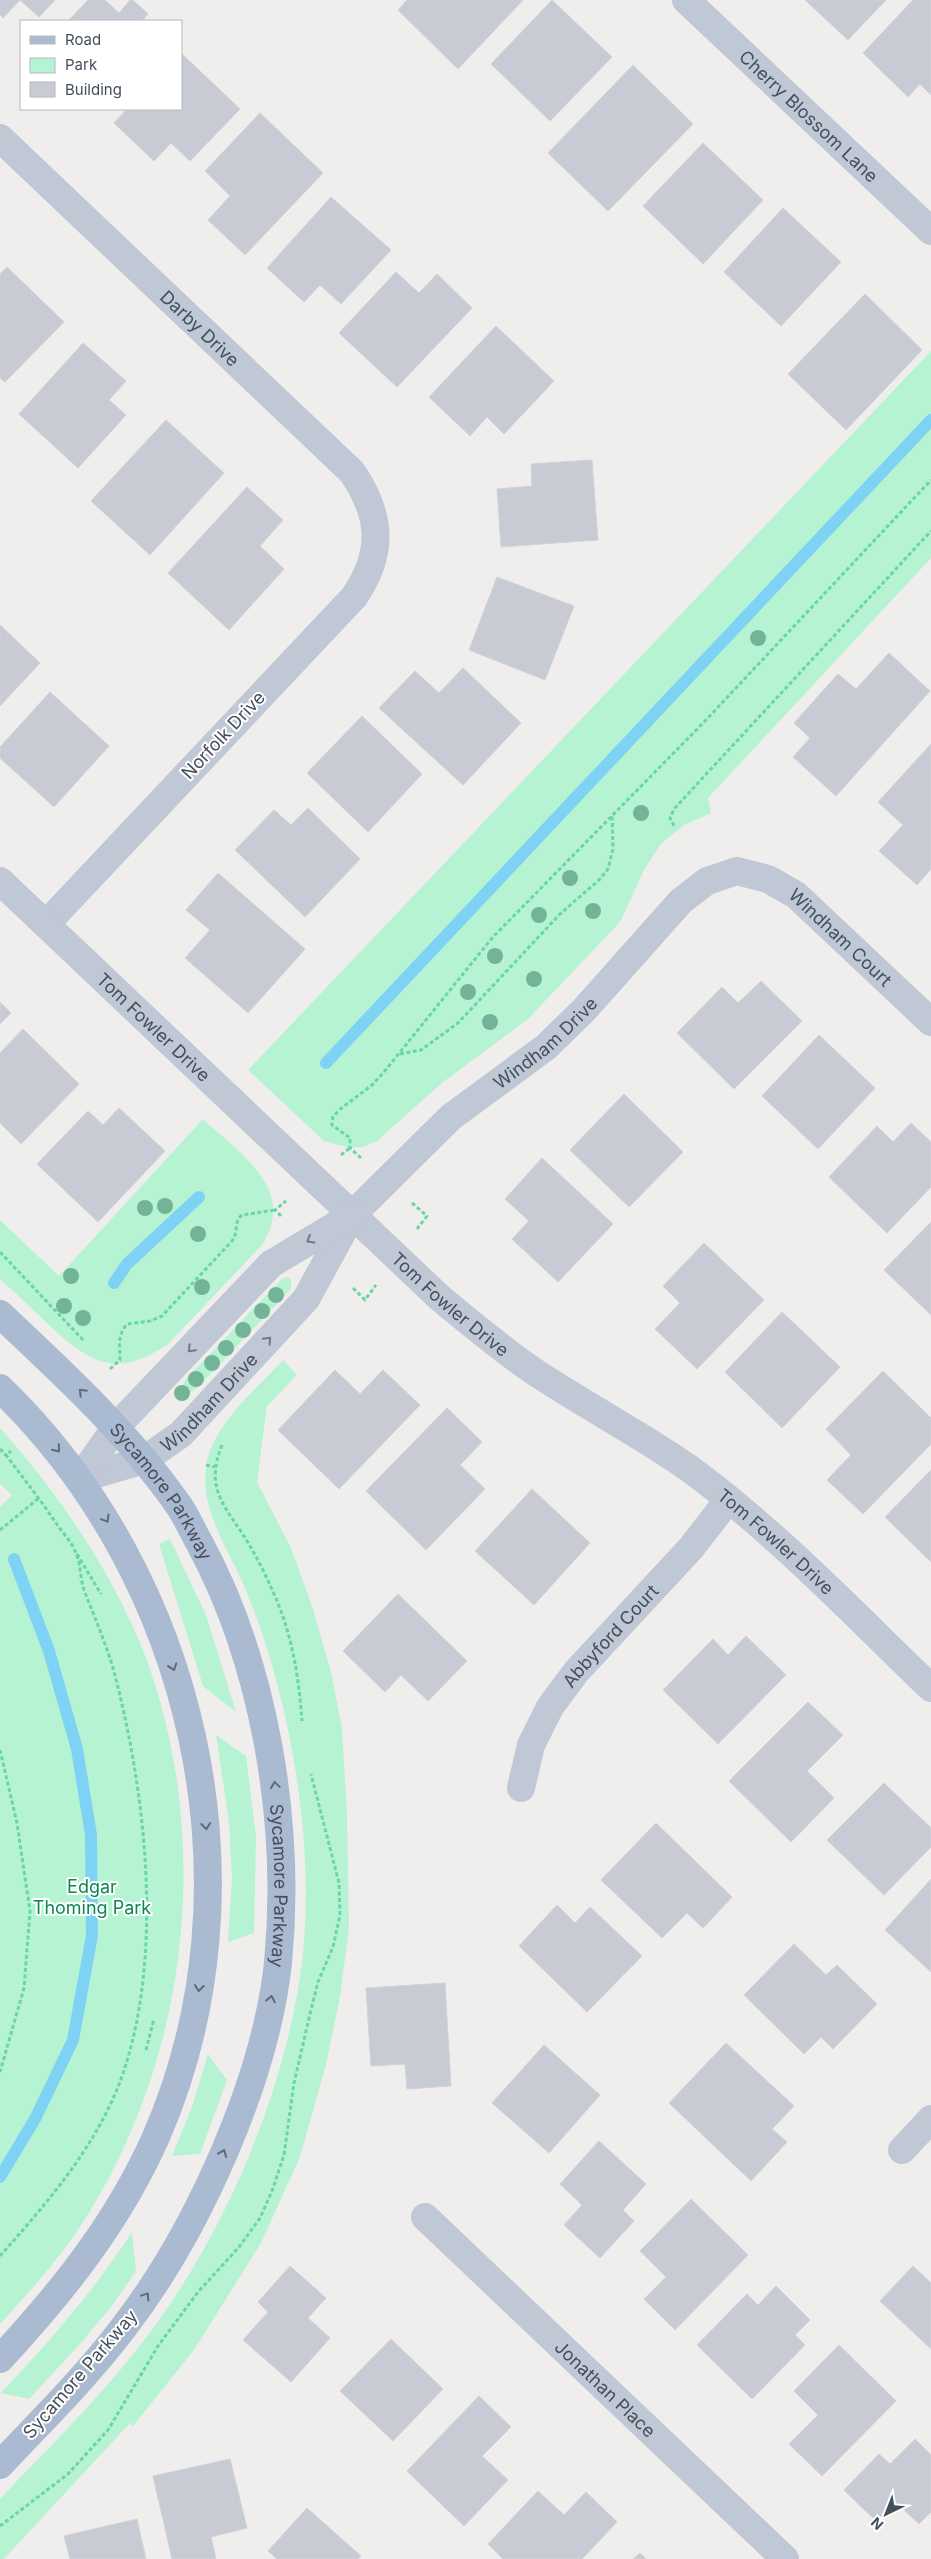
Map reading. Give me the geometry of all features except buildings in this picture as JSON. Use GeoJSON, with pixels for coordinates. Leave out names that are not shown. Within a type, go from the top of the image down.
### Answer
{"type":"FeatureCollection","features":[{"type":"Feature","properties":{"kind":"main road","name":"Sycamore Parkway"},"geometry":{"type":"LineString","coordinates":[[0,1314],[116,1427],[144,1460],[179,1505],[213,1568],[239,1630],[258,1693],[275,1787],[281,1872],[278,1963],[264,2037],[241,2108],[214,2174],[188,2229],[125,2326],[0,2465]]}},
{"type":"Feature","properties":{"kind":"main road"},"geometry":{"type":"LineString","coordinates":[[0,1388],[39,1428],[79,1479],[106,1519],[131,1564],[159,1628],[183,1698],[200,1771],[208,1840],[207,1921],[197,2001],[180,2068],[156,2136],[122,2203],[90,2252],[60,2292],[0,2359]]}},
{"type":"Feature","properties":{"kind":"street","name":"Cherry Blossom Lane"},"geometry":{"type":"LineString","coordinates":[[686,0],[931,231]]}},
{"type":"Feature","properties":{"kind":"street","name":"Darby Drive"},"geometry":{"type":"LineString","coordinates":[[0,138],[352,472],[366,493],[373,513],[375,533]]}},
{"type":"Feature","properties":{"kind":"street","name":"Norfolk Drive"},"geometry":{"type":"LineString","coordinates":[[46,924],[354,597],[367,578],[375,556],[375,533]]}},
{"type":"Feature","properties":{"kind":"street","name":"Windham Court"},"geometry":{"type":"LineString","coordinates":[[737,871],[768,878],[796,895],[931,1022]]}},
{"type":"Feature","properties":{"kind":"street","name":"Windham Drive"},"geometry":{"type":"LineString","coordinates":[[79,1479],[116,1427],[271,1264],[352,1216],[451,1117],[552,1041],[583,1011],[681,902],[707,880],[737,871]]}},
{"type":"Feature","properties":{"kind":"street","name":"Tom Fowler Drive"},"geometry":{"type":"LineString","coordinates":[[0,881],[352,1216],[486,1336],[533,1371],[647,1440],[728,1499],[796,1559],[931,1688]]}},
{"type":"Feature","properties":{"kind":"street","name":"Windham Drive"},"geometry":{"type":"LineString","coordinates":[[79,1479],[144,1460],[181,1434],[306,1299],[352,1216]]}},
{"type":"Feature","properties":{"kind":"street","name":"Abbyford Court"},"geometry":{"type":"LineString","coordinates":[[521,1788],[531,1745],[550,1707],[576,1672],[691,1548],[728,1499]]}},
{"type":"Feature","properties":{"kind":"street"},"geometry":{"type":"LineString","coordinates":[[902,2150],[931,2119]]}},
{"type":"Feature","properties":{"kind":"street","name":"Jonathan Place"},"geometry":{"type":"LineString","coordinates":[[425,2217],[784,2559]]}},
{"type":"Feature","properties":{"kind":"path"},"geometry":{"type":"LineString","coordinates":[[350,1148],[350,1138],[332,1125],[333,1117],[372,1084],[399,1055],[492,938],[706,720],[931,480]]}},
{"type":"Feature","properties":{"kind":"path"},"geometry":{"type":"LineString","coordinates":[[674,826],[670,818],[674,809],[931,531]]}},
{"type":"Feature","properties":{"kind":"path"},"geometry":{"type":"LineString","coordinates":[[399,1055],[421,1050],[458,1023],[560,914],[599,880],[608,869],[613,850],[612,814]]}},
{"type":"Feature","properties":{"kind":"path"},"geometry":{"type":"LineString","coordinates":[[117,1363],[120,1360],[121,1331],[127,1324],[150,1321],[162,1316],[236,1236],[236,1222],[242,1214],[275,1210]]}},
{"type":"Feature","properties":{"kind":"path"},"geometry":{"type":"LineString","coordinates":[[0,1252],[84,1341]]}},
{"type":"Feature","properties":{"kind":"path"},"geometry":{"type":"LineString","coordinates":[[6,1455],[17,1446]]}},
{"type":"Feature","properties":{"kind":"path"},"geometry":{"type":"LineString","coordinates":[[0,1449],[39,1498],[76,1551],[105,1601]]}},
{"type":"Feature","properties":{"kind":"path"},"geometry":{"type":"LineString","coordinates":[[206,1465],[215,1467]]}},
{"type":"Feature","properties":{"kind":"path"},"geometry":{"type":"LineString","coordinates":[[0,1530],[39,1498]]}},
{"type":"Feature","properties":{"kind":"path"},"geometry":{"type":"LineString","coordinates":[[0,2256],[52,2195],[78,2159],[106,2112],[120,2080],[131,2047],[141,2001],[146,1949],[146,1886],[134,1777],[113,1669],[99,1623],[84,1588],[76,1551]]}},
{"type":"Feature","properties":{"kind":"path"},"geometry":{"type":"LineString","coordinates":[[0,1750],[17,1823],[30,1911],[24,1988],[0,2072]]}},
{"type":"Feature","properties":{"kind":"path"},"geometry":{"type":"LineString","coordinates":[[143,2059],[156,2010]]}},
{"type":"Feature","properties":{"kind":"green space"},"geometry":{"type":"Polygon","coordinates":[[[931,351],[931,558],[708,798],[711,813],[684,825],[661,844],[645,868],[620,922],[527,1020],[443,1082],[377,1141],[363,1147],[350,1148],[324,1141],[248,1070],[931,351]]]}},
{"type":"Feature","properties":{"kind":"green space"},"geometry":{"type":"Polygon","coordinates":[[[203,1119],[248,1160],[260,1175],[269,1190],[273,1207],[271,1226],[261,1246],[168,1344],[150,1355],[119,1364],[92,1358],[65,1339],[0,1279],[0,1220],[59,1276],[203,1119]]]}},
{"type":"Feature","properties":{"kind":"green space"},"geometry":{"type":"Polygon","coordinates":[[[286,1277],[291,1279],[291,1289],[197,1388],[188,1394],[178,1397],[178,1392],[187,1378],[286,1277]]]}},
{"type":"Feature","properties":{"kind":"green space"},"geometry":{"type":"Polygon","coordinates":[[[283,1360],[297,1375],[267,1406],[257,1482],[291,1548],[313,1609],[331,1672],[342,1728],[347,1815],[349,1928],[340,1997],[326,2065],[300,2157],[261,2243],[194,2350],[133,2426],[130,2423],[4,2559],[0,2559],[0,2499],[85,2409],[134,2353],[190,2273],[215,2229],[237,2184],[273,2090],[287,2042],[297,1995],[303,1953],[306,1908],[302,1817],[296,1771],[277,1683],[265,1642],[245,1588],[217,1530],[207,1499],[205,1484],[210,1452],[217,1437],[236,1409],[283,1360]]]}},
{"type":"Feature","properties":{"kind":"green space","name":"Edgar Thoming Park"},"geometry":{"type":"Polygon","coordinates":[[[0,1428],[43,1480],[83,1536],[118,1596],[146,1658],[167,1728],[179,1800],[184,1873],[180,1946],[168,2018],[148,2088],[120,2155],[85,2219],[34,2286],[0,2324],[0,1507],[12,1495],[0,1484],[0,1428]]]}},
{"type":"Feature","properties":{"kind":"green space"},"geometry":{"type":"Polygon","coordinates":[[[170,1539],[206,1615],[236,1712],[203,1686],[159,1544],[170,1539]]]}},
{"type":"Feature","properties":{"kind":"green space"},"geometry":{"type":"Polygon","coordinates":[[[216,1735],[246,1756],[256,1836],[254,1933],[228,1942],[232,1878],[229,1822],[216,1735]]]}},
{"type":"Feature","properties":{"kind":"green space"},"geometry":{"type":"Polygon","coordinates":[[[208,2054],[227,2080],[200,2154],[172,2156],[192,2107],[208,2054]]]}},
{"type":"Feature","properties":{"kind":"green space"},"geometry":{"type":"Polygon","coordinates":[[[132,2232],[136,2271],[111,2307],[29,2399],[1,2393],[70,2316],[132,2232]]]}},
{"type":"Feature","properties":{"kind":"waterway"},"geometry":{"type":"LineString","coordinates":[[326,1063],[931,420]]}},
{"type":"Feature","properties":{"kind":"waterway"},"geometry":{"type":"LineString","coordinates":[[114,1283],[127,1264],[199,1197]]}},
{"type":"Feature","properties":{"kind":"waterway"},"geometry":{"type":"LineString","coordinates":[[0,2177],[35,2119],[73,2040],[92,1935],[91,1835],[77,1749],[49,1651],[14,1559]]}}]}
